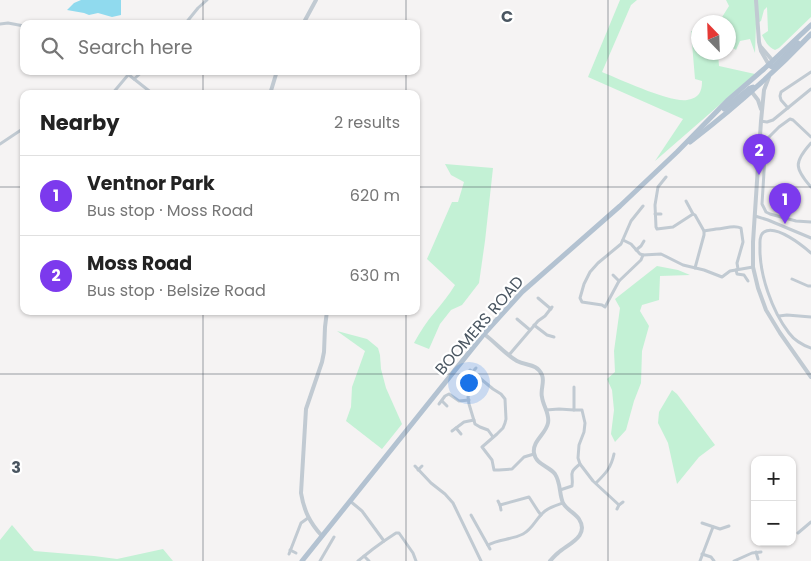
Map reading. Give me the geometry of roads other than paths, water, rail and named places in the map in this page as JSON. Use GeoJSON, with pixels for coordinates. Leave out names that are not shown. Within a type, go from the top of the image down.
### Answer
{"type":"FeatureCollection","features":[{"type":"Feature","properties":{"kind":"main road"},"geometry":{"type":"LineString","coordinates":[[752,87],[811,25]]}},
{"type":"Feature","properties":{"kind":"main road"},"geometry":{"type":"LineString","coordinates":[[772,64],[811,33]]}},
{"type":"Feature","properties":{"kind":"main road"},"geometry":{"type":"LineString","coordinates":[[752,87],[772,73],[811,33]]}},
{"type":"Feature","properties":{"kind":"main road","name":"BOOMERS ROAD"},"geometry":{"type":"LineString","coordinates":[[302,561],[484,334],[522,292],[620,206],[727,101],[752,87]]}},
{"type":"Feature","properties":{"kind":"main road","name":"BOOMERS ROAD"},"geometry":{"type":"LineString","coordinates":[[677,152],[708,128],[752,87]]}},
{"type":"Feature","properties":{"kind":"street"},"geometry":{"type":"LineString","coordinates":[[188,20],[206,0]]}},
{"type":"Feature","properties":{"kind":"street"},"geometry":{"type":"LineString","coordinates":[[305,20],[316,0]]}},
{"type":"Feature","properties":{"kind":"street"},"geometry":{"type":"LineString","coordinates":[[756,0],[760,46],[772,64],[772,73],[765,85],[763,97],[752,242],[753,267],[766,310],[811,377]]}},
{"type":"Feature","properties":{"kind":"street"},"geometry":{"type":"LineString","coordinates":[[0,24],[20,25]]}},
{"type":"Feature","properties":{"kind":"street"},"geometry":{"type":"LineString","coordinates":[[788,108],[781,100],[781,92],[811,72]]}},
{"type":"Feature","properties":{"kind":"street"},"geometry":{"type":"LineString","coordinates":[[115,90],[128,75],[148,90]]}},
{"type":"Feature","properties":{"kind":"street"},"geometry":{"type":"LineString","coordinates":[[134,79],[138,75]]}},
{"type":"Feature","properties":{"kind":"street"},"geometry":{"type":"LineString","coordinates":[[271,90],[276,75]]}},
{"type":"Feature","properties":{"kind":"street"},"geometry":{"type":"LineString","coordinates":[[752,87],[761,92],[763,97]]}},
{"type":"Feature","properties":{"kind":"street"},"geometry":{"type":"LineString","coordinates":[[752,87],[762,113]]}},
{"type":"Feature","properties":{"kind":"street"},"geometry":{"type":"LineString","coordinates":[[761,121],[774,120],[811,89]]}},
{"type":"Feature","properties":{"kind":"street"},"geometry":{"type":"LineString","coordinates":[[811,137],[793,120],[787,120],[765,142],[762,204],[766,212],[770,214],[796,221],[811,222]]}},
{"type":"Feature","properties":{"kind":"street"},"geometry":{"type":"LineString","coordinates":[[0,144],[20,131]]}},
{"type":"Feature","properties":{"kind":"street"},"geometry":{"type":"LineString","coordinates":[[811,143],[799,158],[798,166],[800,174],[811,186]]}},
{"type":"Feature","properties":{"kind":"street"},"geometry":{"type":"LineString","coordinates":[[666,177],[658,186],[654,205],[656,227],[673,227],[692,214]]}},
{"type":"Feature","properties":{"kind":"street"},"geometry":{"type":"LineString","coordinates":[[686,200],[692,214],[695,214],[704,231],[696,268]]}},
{"type":"Feature","properties":{"kind":"street"},"geometry":{"type":"LineString","coordinates":[[643,206],[627,227],[621,244],[590,272],[580,298],[582,302],[605,307],[619,281],[641,260],[643,255]]}},
{"type":"Feature","properties":{"kind":"street"},"geometry":{"type":"LineString","coordinates":[[655,214],[661,214]]}},
{"type":"Feature","properties":{"kind":"street"},"geometry":{"type":"LineString","coordinates":[[755,216],[811,238]]}},
{"type":"Feature","properties":{"kind":"street"},"geometry":{"type":"LineString","coordinates":[[704,231],[723,227],[738,226],[741,228],[743,242],[737,263],[737,274],[744,276],[748,281]]}},
{"type":"Feature","properties":{"kind":"street"},"geometry":{"type":"LineString","coordinates":[[811,254],[796,241],[775,231],[764,232],[761,236],[760,265],[771,300],[786,329],[801,345],[811,348]]}},
{"type":"Feature","properties":{"kind":"street"},"geometry":{"type":"LineString","coordinates":[[623,240],[631,244],[643,255],[661,254],[683,265],[722,277],[730,270],[753,267]]}},
{"type":"Feature","properties":{"kind":"street"},"geometry":{"type":"LineString","coordinates":[[636,250],[644,240]]}},
{"type":"Feature","properties":{"kind":"street"},"geometry":{"type":"LineString","coordinates":[[613,275],[619,281]]}},
{"type":"Feature","properties":{"kind":"street"},"geometry":{"type":"LineString","coordinates":[[792,279],[811,286]]}},
{"type":"Feature","properties":{"kind":"street"},"geometry":{"type":"LineString","coordinates":[[508,355],[534,325],[552,308],[541,303],[538,298]]}},
{"type":"Feature","properties":{"kind":"street"},"geometry":{"type":"LineString","coordinates":[[322,536],[308,518],[301,493],[306,409],[322,362],[326,315]]}},
{"type":"Feature","properties":{"kind":"street"},"geometry":{"type":"LineString","coordinates":[[779,316],[811,317]]}},
{"type":"Feature","properties":{"kind":"street"},"geometry":{"type":"LineString","coordinates":[[518,319],[530,330]]}},
{"type":"Feature","properties":{"kind":"street"},"geometry":{"type":"LineString","coordinates":[[534,325],[547,336],[554,337]]}},
{"type":"Feature","properties":{"kind":"street"},"geometry":{"type":"LineString","coordinates":[[484,334],[519,362],[535,366],[540,371],[543,380],[542,396],[548,415],[548,423],[536,443],[534,454],[538,462],[554,473],[558,479],[563,503],[581,521],[582,530],[577,539],[555,554],[550,561]]}},
{"type":"Feature","properties":{"kind":"street"},"geometry":{"type":"LineString","coordinates":[[469,376],[471,371],[476,368]]}},
{"type":"Feature","properties":{"kind":"street"},"geometry":{"type":"LineString","coordinates":[[471,371],[501,394],[504,399],[505,424],[482,447],[490,456],[494,470],[512,469],[524,457],[534,454]]}},
{"type":"Feature","properties":{"kind":"street"},"geometry":{"type":"LineString","coordinates":[[480,379],[470,390],[468,397],[475,424],[488,430],[493,437]]}},
{"type":"Feature","properties":{"kind":"street"},"geometry":{"type":"LineString","coordinates":[[574,387],[574,410]]}},
{"type":"Feature","properties":{"kind":"street"},"geometry":{"type":"LineString","coordinates":[[447,406],[440,402],[449,394],[460,401],[469,400]]}},
{"type":"Feature","properties":{"kind":"street"},"geometry":{"type":"LineString","coordinates":[[546,410],[582,410],[585,423],[579,445],[578,458],[580,464],[618,507],[623,502]]}},
{"type":"Feature","properties":{"kind":"street"},"geometry":{"type":"LineString","coordinates":[[452,431],[466,421],[474,420]]}},
{"type":"Feature","properties":{"kind":"street"},"geometry":{"type":"LineString","coordinates":[[456,428],[461,434]]}},
{"type":"Feature","properties":{"kind":"street"},"geometry":{"type":"LineString","coordinates":[[596,483],[609,470],[614,454]]}},
{"type":"Feature","properties":{"kind":"street"},"geometry":{"type":"LineString","coordinates":[[560,490],[572,486],[573,469],[580,464]]}},
{"type":"Feature","properties":{"kind":"street"},"geometry":{"type":"LineString","coordinates":[[422,466],[417,468],[453,503],[481,561]]}},
{"type":"Feature","properties":{"kind":"street"},"geometry":{"type":"LineString","coordinates":[[500,506],[529,497],[541,514]]}},
{"type":"Feature","properties":{"kind":"street"},"geometry":{"type":"LineString","coordinates":[[349,501],[362,511],[384,541]]}},
{"type":"Feature","properties":{"kind":"street"},"geometry":{"type":"LineString","coordinates":[[471,515],[489,547],[498,541],[515,537],[530,530],[541,514],[549,508],[563,503]]}},
{"type":"Feature","properties":{"kind":"street"},"geometry":{"type":"LineString","coordinates":[[296,553],[290,552],[301,523],[308,518]]}},
{"type":"Feature","properties":{"kind":"street"},"geometry":{"type":"LineString","coordinates":[[798,533],[811,522]]}},
{"type":"Feature","properties":{"kind":"street"},"geometry":{"type":"LineString","coordinates":[[702,523],[720,529],[729,526]]}},
{"type":"Feature","properties":{"kind":"street"},"geometry":{"type":"LineString","coordinates":[[700,561],[713,527]]}},
{"type":"Feature","properties":{"kind":"street"},"geometry":{"type":"LineString","coordinates":[[358,561],[384,541],[399,533],[413,553],[416,561]]}},
{"type":"Feature","properties":{"kind":"street"},"geometry":{"type":"LineString","coordinates":[[320,561],[335,538]]}},
{"type":"Feature","properties":{"kind":"street"},"geometry":{"type":"LineString","coordinates":[[734,561],[759,552],[758,559]]}},
{"type":"Feature","properties":{"kind":"street"},"geometry":{"type":"LineString","coordinates":[[702,554],[711,557],[714,561]]}},
{"type":"Feature","properties":{"kind":"street"},"geometry":{"type":"LineString","coordinates":[[364,556],[369,561]]}},
{"type":"Feature","properties":{"kind":"street"},"geometry":{"type":"LineString","coordinates":[[743,557],[746,561]]}},
{"type":"Feature","properties":{"kind":"water"},"geometry":{"type":"Polygon","coordinates":[[[81,0],[121,0],[121,15],[112,17],[98,13],[89,15],[67,10],[74,3],[81,0]]]}},
{"type":"Feature","properties":{"kind":"place","name":"Moss Road"},"geometry":{"type":"Point","coordinates":[759,175]}},
{"type":"Feature","properties":{"kind":"place","name":"Ventnor Park"},"geometry":{"type":"Point","coordinates":[785,224]}}]}
